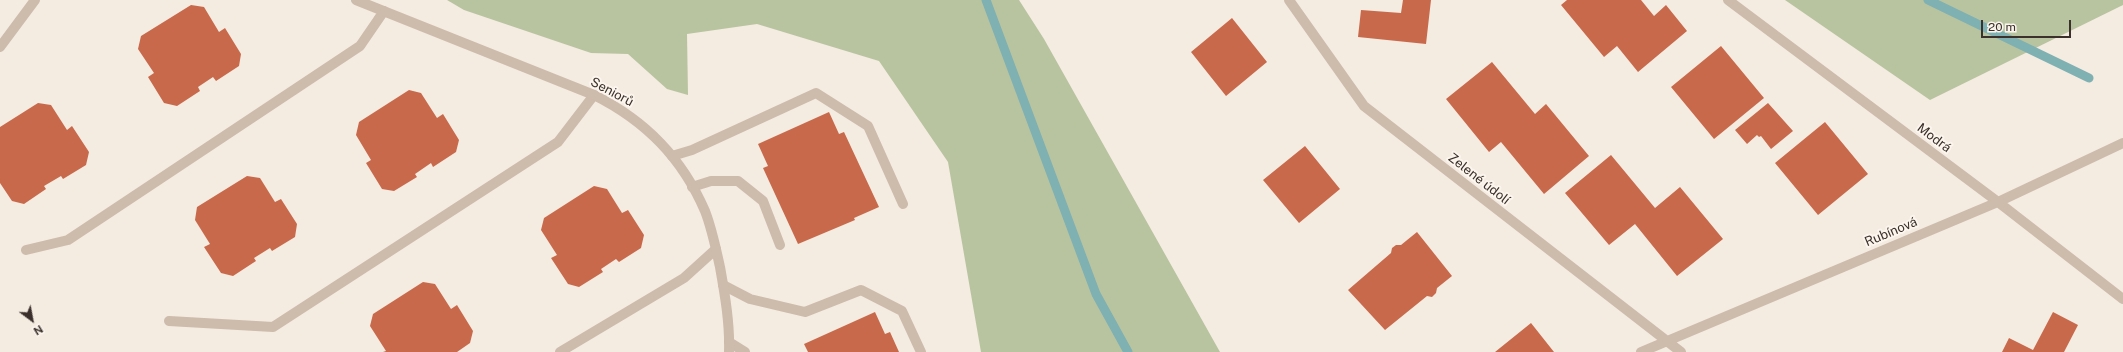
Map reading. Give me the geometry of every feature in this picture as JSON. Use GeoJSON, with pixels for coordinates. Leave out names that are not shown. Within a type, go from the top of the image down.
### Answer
{"type":"FeatureCollection","features":[{"type":"Feature","properties":{"kind":"street"},"geometry":{"type":"LineString","coordinates":[[0,47],[35,0]]}},
{"type":"Feature","properties":{"kind":"street","name":"Seniorů"},"geometry":{"type":"LineString","coordinates":[[356,0],[594,95],[620,108],[651,133],[672,156],[692,187],[705,212],[716,249],[723,285],[729,347]]}},
{"type":"Feature","properties":{"kind":"street","name":"Zelené údolí"},"geometry":{"type":"LineString","coordinates":[[1289,0],[1364,106],[1681,352]]}},
{"type":"Feature","properties":{"kind":"street","name":"Modrá"},"geometry":{"type":"LineString","coordinates":[[1728,0],[1998,202],[2123,299]]}},
{"type":"Feature","properties":{"kind":"street"},"geometry":{"type":"LineString","coordinates":[[26,250],[68,240],[360,46],[384,11]]}},
{"type":"Feature","properties":{"kind":"street"},"geometry":{"type":"LineString","coordinates":[[672,156],[692,150],[816,93],[868,126],[903,204]]}},
{"type":"Feature","properties":{"kind":"street"},"geometry":{"type":"LineString","coordinates":[[170,321],[273,327],[558,142],[594,95]]}},
{"type":"Feature","properties":{"kind":"street","name":"Rubínová"},"geometry":{"type":"LineString","coordinates":[[1641,352],[1666,340],[1998,202],[2123,143]]}},
{"type":"Feature","properties":{"kind":"street"},"geometry":{"type":"LineString","coordinates":[[692,187],[711,181],[738,181],[763,201],[780,245]]}},
{"type":"Feature","properties":{"kind":"street"},"geometry":{"type":"LineString","coordinates":[[560,352],[684,278],[716,249]]}},
{"type":"Feature","properties":{"kind":"street"},"geometry":{"type":"LineString","coordinates":[[723,285],[750,299],[805,312],[861,290],[902,311],[921,352]]}},
{"type":"Feature","properties":{"kind":"street"},"geometry":{"type":"LineString","coordinates":[[729,347],[745,352]]}},
{"type":"Feature","properties":{"kind":"green space"},"geometry":{"type":"Polygon","coordinates":[[[447,0],[1019,0],[1044,39],[1220,352],[981,352],[948,162],[879,61],[757,24],[687,34],[688,95],[667,89],[628,54],[591,53],[464,10],[447,0]]]}},
{"type":"Feature","properties":{"kind":"green space"},"geometry":{"type":"Polygon","coordinates":[[[1785,0],[2123,0],[2123,5],[1930,100],[1785,0]]]}},
{"type":"Feature","properties":{"kind":"building"},"geometry":{"type":"Polygon","coordinates":[[[1403,0],[1431,0],[1426,44],[1358,37],[1361,10],[1401,13],[1403,0]]]}},
{"type":"Feature","properties":{"kind":"building"},"geometry":{"type":"Polygon","coordinates":[[[1567,0],[1641,0],[1654,16],[1666,5],[1687,31],[1638,72],[1617,46],[1604,57],[1561,5],[1567,0]]]}},
{"type":"Feature","properties":{"kind":"building"},"geometry":{"type":"Polygon","coordinates":[[[191,5],[204,7],[219,32],[225,28],[241,54],[239,66],[216,81],[213,77],[198,87],[200,91],[177,106],[164,103],[148,77],[154,73],[138,49],[141,36],[191,5]]]}},
{"type":"Feature","properties":{"kind":"building"},"geometry":{"type":"Polygon","coordinates":[[[1232,18],[1267,62],[1226,96],[1191,52],[1232,18]]]}},
{"type":"Feature","properties":{"kind":"building"},"geometry":{"type":"Polygon","coordinates":[[[1721,46],[1764,98],[1714,139],[1671,87],[1721,46]]]}},
{"type":"Feature","properties":{"kind":"building"},"geometry":{"type":"Polygon","coordinates":[[[1492,62],[1535,114],[1546,104],[1589,156],[1544,194],[1501,142],[1489,152],[1446,99],[1492,62]]]}},
{"type":"Feature","properties":{"kind":"building"},"geometry":{"type":"Polygon","coordinates":[[[409,90],[421,93],[437,118],[443,114],[459,140],[456,152],[433,167],[431,163],[415,174],[417,177],[394,191],[382,189],[366,163],[371,160],[356,135],[359,122],[409,90]]]}},
{"type":"Feature","properties":{"kind":"building"},"geometry":{"type":"Polygon","coordinates":[[[38,103],[51,105],[67,130],[72,126],[89,152],[86,165],[63,179],[61,176],[44,186],[46,189],[24,204],[12,201],[0,183],[0,127],[38,103]]]}},
{"type":"Feature","properties":{"kind":"building"},"geometry":{"type":"Polygon","coordinates":[[[1768,103],[1793,131],[1771,149],[1761,136],[1759,137],[1757,135],[1747,144],[1735,130],[1768,103]]]}},
{"type":"Feature","properties":{"kind":"building"},"geometry":{"type":"Polygon","coordinates":[[[829,112],[839,134],[844,132],[879,207],[854,218],[855,220],[798,244],[763,168],[768,166],[758,144],[829,112]]]}},
{"type":"Feature","properties":{"kind":"building"},"geometry":{"type":"Polygon","coordinates":[[[1825,122],[1868,174],[1818,215],[1775,163],[1825,122]]]}},
{"type":"Feature","properties":{"kind":"building"},"geometry":{"type":"Polygon","coordinates":[[[1305,146],[1340,189],[1299,223],[1263,180],[1305,146]]]}},
{"type":"Feature","properties":{"kind":"building"},"geometry":{"type":"Polygon","coordinates":[[[1611,155],[1655,208],[1680,187],[1723,239],[1677,276],[1635,224],[1609,245],[1565,193],[1611,155]]]}},
{"type":"Feature","properties":{"kind":"building"},"geometry":{"type":"Polygon","coordinates":[[[247,176],[260,178],[275,202],[281,199],[297,224],[295,237],[272,251],[270,248],[254,258],[256,261],[233,276],[221,273],[204,247],[210,244],[195,220],[197,207],[247,176]]]}},
{"type":"Feature","properties":{"kind":"building"},"geometry":{"type":"Polygon","coordinates":[[[594,186],[607,189],[622,213],[628,210],[644,235],[641,248],[619,262],[616,259],[601,269],[603,272],[579,287],[568,284],[551,258],[557,255],[541,230],[544,218],[594,186]]]}},
{"type":"Feature","properties":{"kind":"building"},"geometry":{"type":"Polygon","coordinates":[[[1417,232],[1452,276],[1437,288],[1436,293],[1432,297],[1427,296],[1385,330],[1348,290],[1391,253],[1392,248],[1396,245],[1401,245],[1417,232]]]}},
{"type":"Feature","properties":{"kind":"building"},"geometry":{"type":"Polygon","coordinates":[[[423,282],[435,284],[451,309],[457,305],[473,331],[470,343],[457,352],[383,352],[386,351],[370,326],[373,314],[423,282]]]}},
{"type":"Feature","properties":{"kind":"building"},"geometry":{"type":"Polygon","coordinates":[[[875,312],[885,334],[890,332],[899,352],[808,352],[804,344],[875,312]]]}},
{"type":"Feature","properties":{"kind":"building"},"geometry":{"type":"Polygon","coordinates":[[[2053,312],[2078,325],[2064,352],[2002,352],[2009,338],[2033,350],[2053,312]]]}},
{"type":"Feature","properties":{"kind":"building"},"geometry":{"type":"Polygon","coordinates":[[[1531,323],[1554,352],[1495,352],[1531,323]]]}},
{"type":"Feature","properties":{"kind":"waterway"},"geometry":{"type":"LineString","coordinates":[[986,0],[1096,294],[1128,352]]}},
{"type":"Feature","properties":{"kind":"waterway"},"geometry":{"type":"LineString","coordinates":[[1928,0],[2089,78]]}}]}
